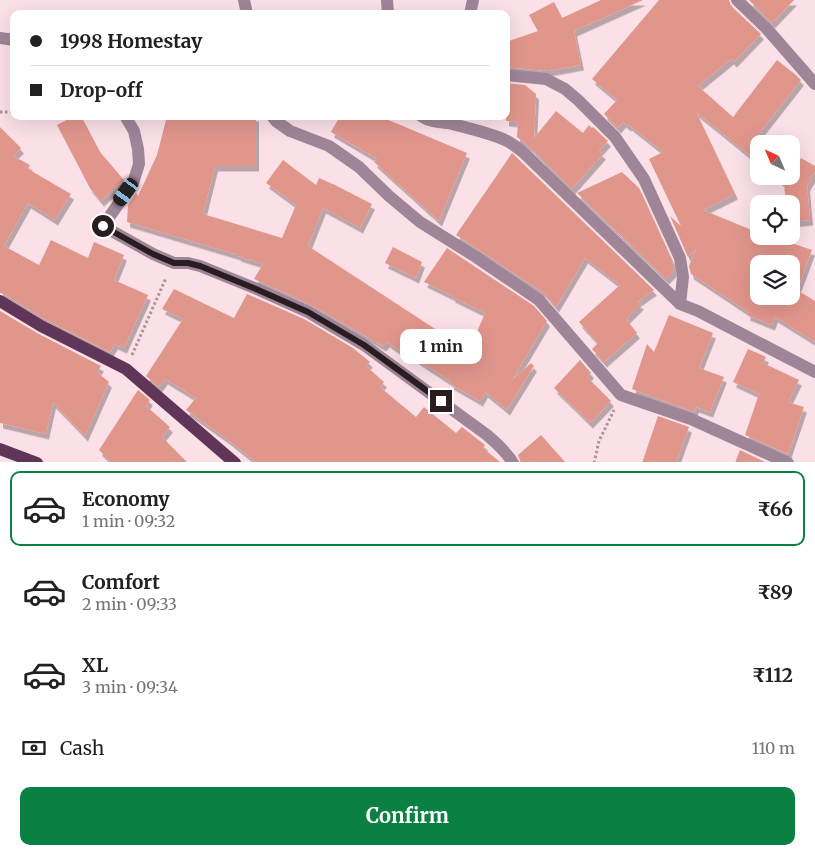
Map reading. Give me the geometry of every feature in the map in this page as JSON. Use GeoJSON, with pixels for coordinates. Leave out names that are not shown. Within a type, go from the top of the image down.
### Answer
{"type":"FeatureCollection","features":[{"type":"Feature","properties":{"kind":"main road"},"geometry":{"type":"LineString","coordinates":[[0,301],[41,326],[126,369],[235,462]]}},
{"type":"Feature","properties":{"kind":"main road"},"geometry":{"type":"LineString","coordinates":[[0,449],[37,462]]}},
{"type":"Feature","properties":{"kind":"street"},"geometry":{"type":"LineString","coordinates":[[738,0],[815,84]]}},
{"type":"Feature","properties":{"kind":"street"},"geometry":{"type":"LineString","coordinates":[[510,75],[546,79],[565,89],[615,137],[644,178],[680,258],[683,277],[680,304]]}},
{"type":"Feature","properties":{"kind":"street"},"geometry":{"type":"LineString","coordinates":[[127,120],[134,131],[139,164],[133,183],[103,226],[153,254],[174,263],[188,263],[200,266],[308,312],[364,345],[499,446],[513,462]]}},
{"type":"Feature","properties":{"kind":"street"},"geometry":{"type":"LineString","coordinates":[[275,120],[290,131],[329,146],[359,167],[420,222],[539,300],[621,395],[690,419],[788,462]]}},
{"type":"Feature","properties":{"kind":"street"},"geometry":{"type":"LineString","coordinates":[[428,120],[487,134],[504,139],[515,145],[680,304],[698,311],[815,372]]}},
{"type":"Feature","properties":{"kind":"path"},"geometry":{"type":"LineString","coordinates":[[126,369],[174,263]]}},
{"type":"Feature","properties":{"kind":"path"},"geometry":{"type":"LineString","coordinates":[[594,462],[599,441],[621,395]]}},
{"type":"Feature","properties":{"kind":"building"},"geometry":{"type":"Polygon","coordinates":[[[601,0],[643,0],[574,31],[581,65],[548,71],[510,67],[510,41],[538,31],[529,15],[554,2],[562,18],[601,0]]]}},
{"type":"Feature","properties":{"kind":"building"},"geometry":{"type":"Polygon","coordinates":[[[659,0],[729,0],[731,6],[761,34],[734,62],[731,59],[698,86],[733,117],[777,60],[801,80],[758,135],[750,135],[750,156],[696,112],[735,194],[703,210],[750,229],[750,245],[797,245],[812,250],[800,282],[800,255],[750,255],[750,305],[800,305],[800,292],[815,301],[815,342],[775,317],[772,325],[747,315],[748,312],[691,274],[689,266],[697,248],[688,257],[670,216],[681,226],[649,159],[663,152],[629,125],[623,122],[618,128],[604,114],[617,100],[592,79],[659,0]]]}},
{"type":"Feature","properties":{"kind":"building"},"geometry":{"type":"Polygon","coordinates":[[[749,0],[794,0],[772,23],[749,0]]]}},
{"type":"Feature","properties":{"kind":"building"},"geometry":{"type":"Polygon","coordinates":[[[510,83],[525,85],[536,94],[534,138],[556,111],[583,133],[589,125],[608,141],[599,151],[603,154],[572,189],[530,147],[517,137],[518,122],[506,121],[510,120],[510,83]]]}},
{"type":"Feature","properties":{"kind":"building"},"geometry":{"type":"Polygon","coordinates":[[[66,120],[83,120],[100,152],[124,180],[101,201],[90,188],[57,125],[66,120]]]}},
{"type":"Feature","properties":{"kind":"building"},"geometry":{"type":"Polygon","coordinates":[[[166,120],[256,120],[256,166],[215,166],[203,214],[282,238],[296,205],[266,183],[283,160],[316,185],[319,178],[372,204],[360,228],[323,208],[308,246],[469,351],[485,313],[424,282],[447,248],[534,306],[547,321],[512,380],[531,363],[534,366],[507,410],[485,392],[480,401],[450,384],[451,382],[401,349],[400,351],[387,342],[383,346],[311,305],[254,279],[263,264],[127,222],[128,205],[136,193],[138,196],[157,155],[166,120]]]}},
{"type":"Feature","properties":{"kind":"building"},"geometry":{"type":"Polygon","coordinates":[[[338,120],[389,120],[467,153],[439,221],[374,162],[377,159],[331,132],[338,120]]]}},
{"type":"Feature","properties":{"kind":"building"},"geometry":{"type":"Polygon","coordinates":[[[0,127],[21,148],[13,156],[30,165],[28,169],[71,194],[55,220],[28,203],[4,246],[39,265],[51,240],[88,258],[94,242],[124,255],[114,280],[148,295],[124,348],[115,344],[110,352],[45,319],[0,293],[0,127]]]}},
{"type":"Feature","properties":{"kind":"building"},"geometry":{"type":"Polygon","coordinates":[[[512,153],[654,290],[637,302],[641,304],[626,319],[637,333],[604,362],[592,349],[598,343],[579,322],[620,285],[585,258],[556,307],[544,293],[456,235],[512,153]]]}},
{"type":"Feature","properties":{"kind":"building"},"geometry":{"type":"Polygon","coordinates":[[[801,158],[815,166],[815,172],[807,186],[810,220],[800,221],[800,195],[785,195],[784,185],[800,185],[801,158]]]}},
{"type":"Feature","properties":{"kind":"building"},"geometry":{"type":"Polygon","coordinates":[[[622,172],[639,188],[672,260],[674,271],[666,279],[577,193],[622,172]]]}},
{"type":"Feature","properties":{"kind":"building"},"geometry":{"type":"Polygon","coordinates":[[[393,247],[422,262],[416,278],[385,263],[393,247]]]}},
{"type":"Feature","properties":{"kind":"building"},"geometry":{"type":"Polygon","coordinates":[[[174,289],[234,318],[247,294],[304,319],[353,348],[370,362],[366,366],[384,382],[380,387],[416,417],[424,407],[456,433],[462,427],[485,445],[483,448],[500,462],[256,462],[186,410],[196,398],[165,379],[159,387],[146,376],[183,319],[162,309],[174,289]]]}},
{"type":"Feature","properties":{"kind":"building"},"geometry":{"type":"Polygon","coordinates":[[[0,311],[37,333],[101,366],[97,372],[109,382],[85,436],[53,403],[46,434],[0,423],[0,311]]]}},
{"type":"Feature","properties":{"kind":"building"},"geometry":{"type":"Polygon","coordinates":[[[669,315],[713,333],[699,368],[724,377],[710,412],[696,407],[694,412],[632,389],[647,344],[654,352],[669,315]]]}},
{"type":"Feature","properties":{"kind":"building"},"geometry":{"type":"Polygon","coordinates":[[[748,349],[766,357],[763,363],[799,380],[788,402],[804,407],[788,454],[745,435],[759,394],[733,382],[748,349]]]}},
{"type":"Feature","properties":{"kind":"building"},"geometry":{"type":"Polygon","coordinates":[[[580,360],[591,373],[587,377],[611,401],[590,423],[554,388],[580,360]]]}},
{"type":"Feature","properties":{"kind":"building"},"geometry":{"type":"Polygon","coordinates":[[[138,390],[150,400],[146,406],[170,427],[162,437],[187,462],[111,462],[99,450],[138,390]]]}},
{"type":"Feature","properties":{"kind":"building"},"geometry":{"type":"Polygon","coordinates":[[[658,416],[689,427],[676,462],[642,462],[658,416]]]}},
{"type":"Feature","properties":{"kind":"building"},"geometry":{"type":"Polygon","coordinates":[[[541,435],[565,462],[521,462],[518,455],[541,435]]]}},
{"type":"Feature","properties":{"kind":"building"},"geometry":{"type":"Polygon","coordinates":[[[740,450],[765,462],[735,462],[740,450]]]}},
{"type":"Feature","properties":{"kind":"route"},"geometry":{"type":"LineString","coordinates":[[103,226],[153,254],[174,263],[188,263],[200,266],[308,312],[364,345],[441,401]]}}]}
